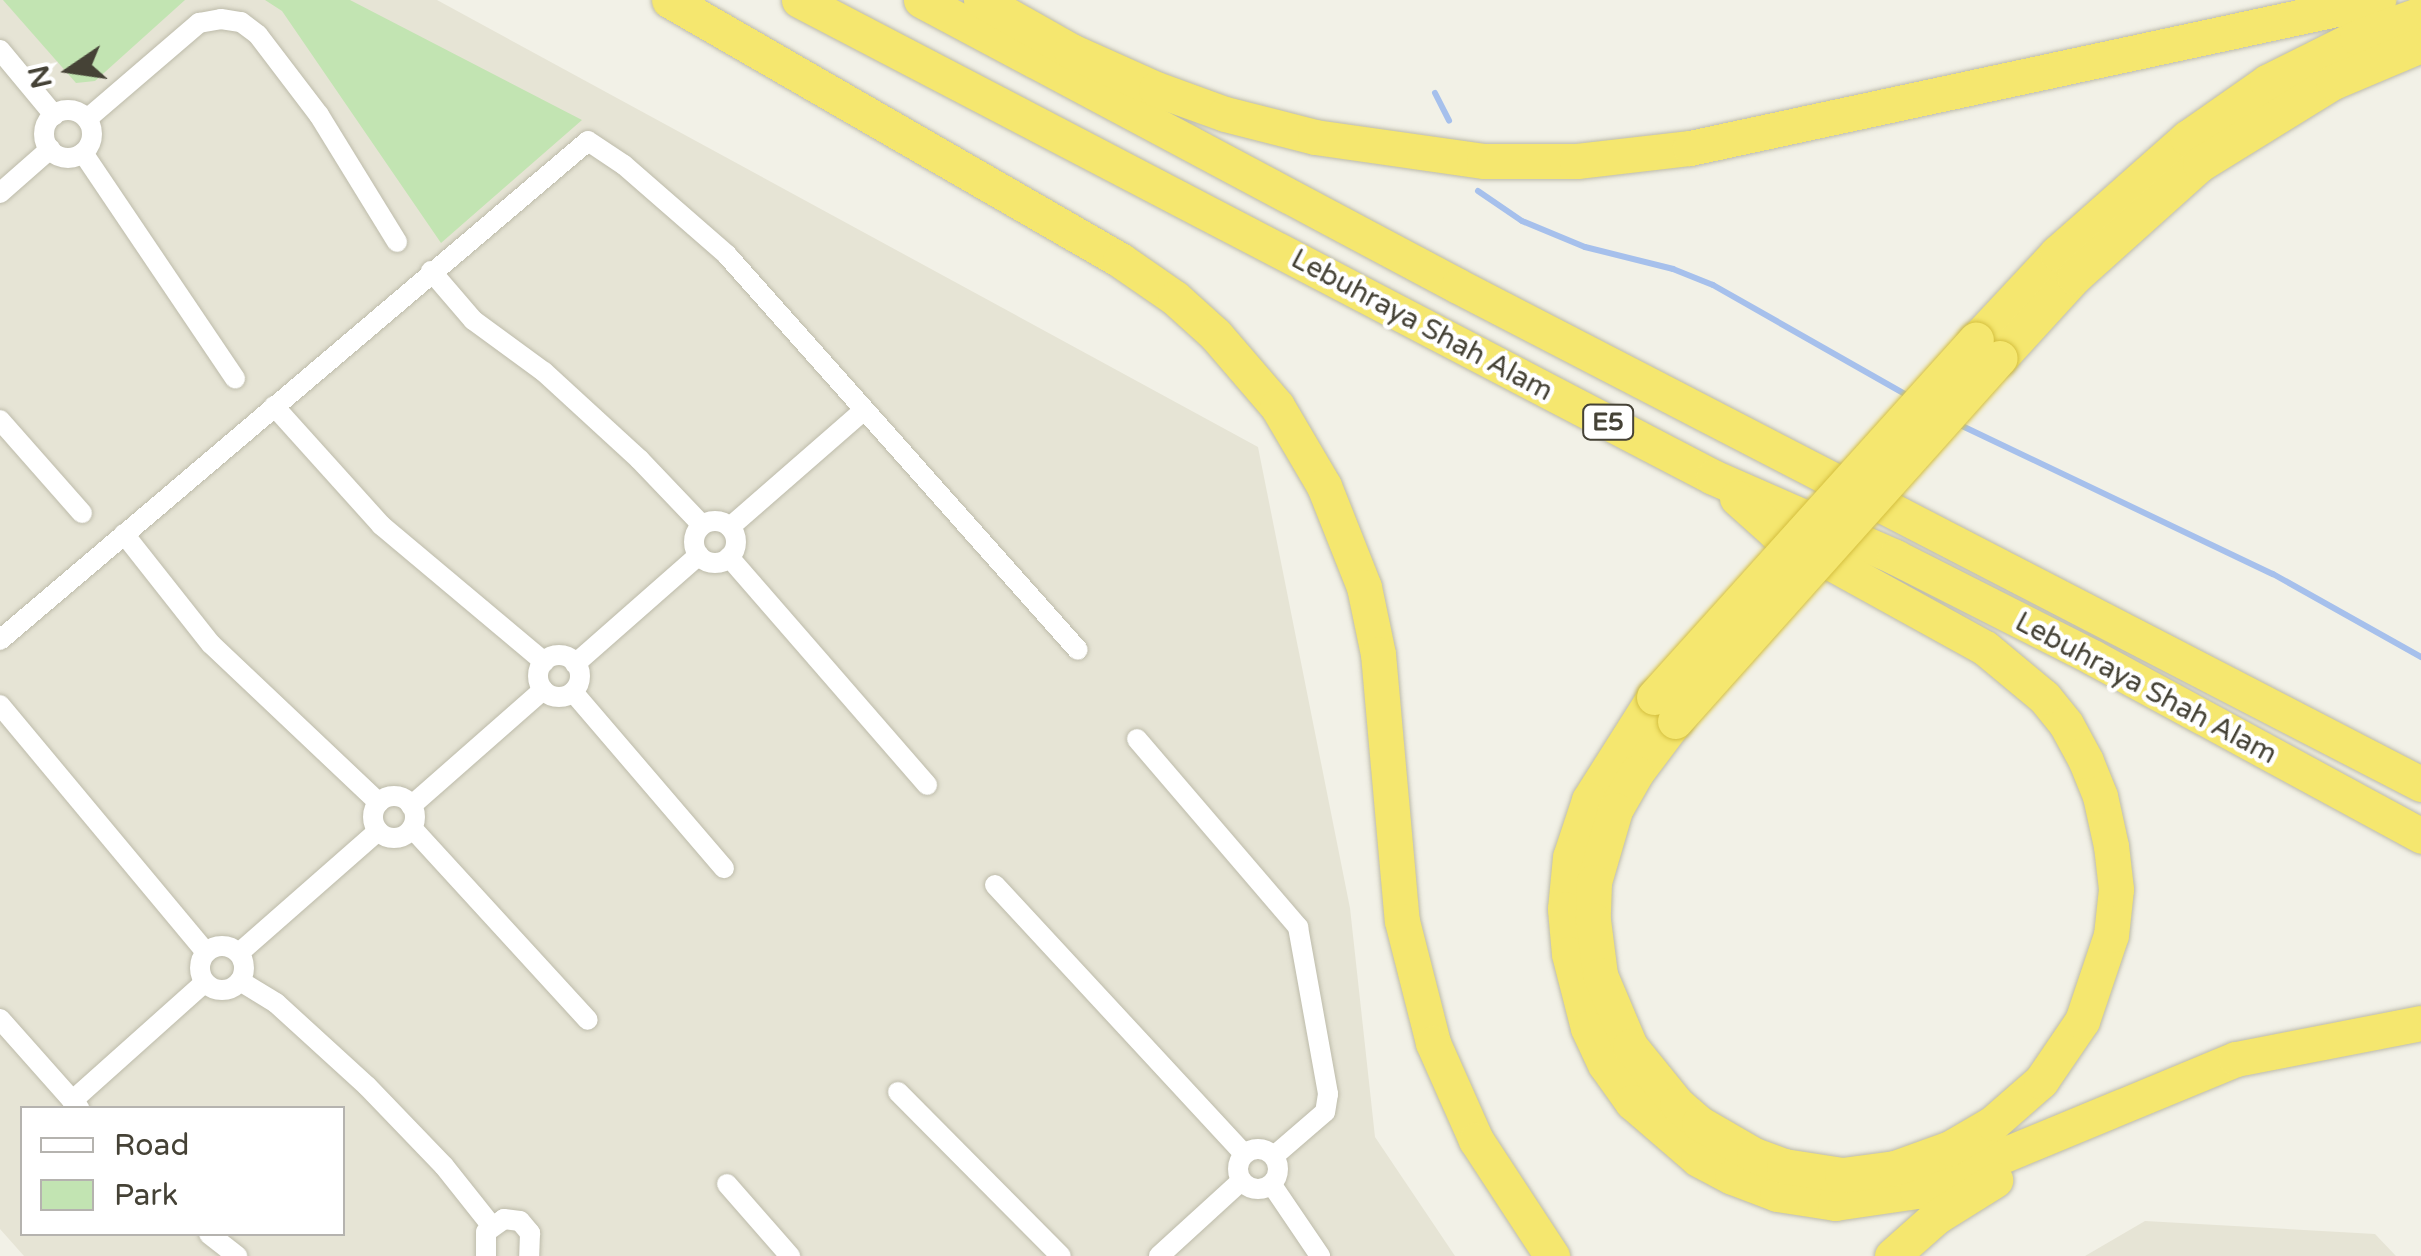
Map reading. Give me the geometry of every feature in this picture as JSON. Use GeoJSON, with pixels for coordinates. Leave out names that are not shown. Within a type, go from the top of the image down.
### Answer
{"type":"FeatureCollection","features":[{"type":"Feature","properties":{"kind":"highway"},"geometry":{"type":"LineString","coordinates":[[668,0],[1120,260],[1175,298],[1214,334],[1277,406],[1324,486],[1364,587],[1378,654],[1402,921],[1433,1043],[1476,1140],[1552,1256]]}},
{"type":"Feature","properties":{"kind":"highway","name":"Lebuhraya Shah Alam"},"geometry":{"type":"LineString","coordinates":[[799,0],[1713,477],[1895,557],[2092,657],[2421,836]]}},
{"type":"Feature","properties":{"kind":"highway","name":"Lebuhraya Shah Alam"},"geometry":{"type":"LineString","coordinates":[[921,0],[1440,277],[2421,784]]}},
{"type":"Feature","properties":{"kind":"highway"},"geometry":{"type":"LineString","coordinates":[[981,0],[1071,51],[1156,90],[1225,114],[1314,136],[1484,161],[1577,161],[1690,148],[2378,0]]}},
{"type":"Feature","properties":{"kind":"highway"},"geometry":{"type":"LineString","coordinates":[[2421,14],[2358,38],[2266,82],[2186,138],[2056,253],[1988,349],[1664,709],[1589,800],[1570,857],[1565,909],[1576,988],[1588,1028],[1605,1064],[1640,1110],[1698,1158],[1732,1177],[1777,1194],[1835,1203],[1917,1192],[2080,1125],[2172,1082],[2236,1059],[2421,1023]]}},
{"type":"Feature","properties":{"kind":"highway"},"geometry":{"type":"LineString","coordinates":[[1988,349],[2200,164],[2333,82],[2421,46]]}},
{"type":"Feature","properties":{"kind":"highway"},"geometry":{"type":"LineString","coordinates":[[1664,709],[1615,810],[1594,882],[1593,920],[1600,975],[1617,1019],[1638,1058],[1677,1104],[1699,1123],[1754,1155],[1784,1166],[1856,1174],[1922,1160],[1950,1148],[1994,1123],[2041,1082],[2073,1036],[2101,974],[2116,888],[2100,796],[2066,724],[2032,686],[1985,648],[1775,532],[1713,477]]}},
{"type":"Feature","properties":{"kind":"highway"},"geometry":{"type":"LineString","coordinates":[[1892,1256],[1936,1217],[2080,1125]]}},
{"type":"Feature","properties":{"kind":"street"},"geometry":{"type":"LineString","coordinates":[[86,119],[199,23],[221,19],[242,22],[258,35],[320,115],[397,242]]}},
{"type":"Feature","properties":{"kind":"street"},"geometry":{"type":"LineString","coordinates":[[0,50],[54,115]]}},
{"type":"Feature","properties":{"kind":"street"},"geometry":{"type":"LineString","coordinates":[[54,115],[74,111],[86,119],[92,133],[83,153]]}},
{"type":"Feature","properties":{"kind":"street"},"geometry":{"type":"LineString","coordinates":[[54,115],[44,134],[50,149],[62,157],[83,153]]}},
{"type":"Feature","properties":{"kind":"street"},"geometry":{"type":"LineString","coordinates":[[0,640],[588,141],[624,166],[727,255],[862,412],[1078,650]]}},
{"type":"Feature","properties":{"kind":"street"},"geometry":{"type":"LineString","coordinates":[[0,193],[50,149]]}},
{"type":"Feature","properties":{"kind":"street"},"geometry":{"type":"LineString","coordinates":[[83,153],[236,378]]}},
{"type":"Feature","properties":{"kind":"street"},"geometry":{"type":"LineString","coordinates":[[432,271],[472,320],[544,372],[640,459],[702,525]]}},
{"type":"Feature","properties":{"kind":"street"},"geometry":{"type":"LineString","coordinates":[[274,406],[381,525],[544,662]]}},
{"type":"Feature","properties":{"kind":"street"},"geometry":{"type":"LineString","coordinates":[[730,527],[862,412]]}},
{"type":"Feature","properties":{"kind":"street"},"geometry":{"type":"LineString","coordinates":[[0,420],[82,513]]}},
{"type":"Feature","properties":{"kind":"street"},"geometry":{"type":"LineString","coordinates":[[713,520],[730,527],[736,545],[729,556],[718,562],[699,556],[694,536],[702,525],[713,520]]}},
{"type":"Feature","properties":{"kind":"street"},"geometry":{"type":"LineString","coordinates":[[124,534],[211,644],[378,803]]}},
{"type":"Feature","properties":{"kind":"street"},"geometry":{"type":"LineString","coordinates":[[575,664],[699,556]]}},
{"type":"Feature","properties":{"kind":"street"},"geometry":{"type":"LineString","coordinates":[[729,556],[927,785]]}},
{"type":"Feature","properties":{"kind":"street"},"geometry":{"type":"LineString","coordinates":[[563,656],[575,664],[579,682],[572,692],[560,697],[543,690],[538,672],[544,662],[563,656]]}},
{"type":"Feature","properties":{"kind":"street"},"geometry":{"type":"LineString","coordinates":[[411,806],[543,690]]}},
{"type":"Feature","properties":{"kind":"street"},"geometry":{"type":"LineString","coordinates":[[572,692],[724,868]]}},
{"type":"Feature","properties":{"kind":"street"},"geometry":{"type":"LineString","coordinates":[[0,705],[206,952]]}},
{"type":"Feature","properties":{"kind":"street"},"geometry":{"type":"LineString","coordinates":[[1137,739],[1298,927],[1328,1094],[1324,1112],[1274,1156]]}},
{"type":"Feature","properties":{"kind":"street"},"geometry":{"type":"LineString","coordinates":[[378,803],[396,796],[411,806]]}},
{"type":"Feature","properties":{"kind":"street"},"geometry":{"type":"LineString","coordinates":[[378,803],[373,820],[378,831],[396,838],[412,828]]}},
{"type":"Feature","properties":{"kind":"street"},"geometry":{"type":"LineString","coordinates":[[411,806],[412,828],[588,1020]]}},
{"type":"Feature","properties":{"kind":"street"},"geometry":{"type":"LineString","coordinates":[[238,952],[378,831]]}},
{"type":"Feature","properties":{"kind":"street"},"geometry":{"type":"LineString","coordinates":[[995,885],[1244,1154]]}},
{"type":"Feature","properties":{"kind":"street"},"geometry":{"type":"LineString","coordinates":[[218,945],[238,952],[244,966],[240,980],[224,990],[205,982],[200,964],[206,952],[218,945]]}},
{"type":"Feature","properties":{"kind":"street"},"geometry":{"type":"LineString","coordinates":[[240,980],[276,1003],[367,1086],[444,1166],[487,1240]]}},
{"type":"Feature","properties":{"kind":"street"},"geometry":{"type":"LineString","coordinates":[[0,1020],[75,1104],[205,982]]}},
{"type":"Feature","properties":{"kind":"street"},"geometry":{"type":"LineString","coordinates":[[898,1092],[1061,1256]]}},
{"type":"Feature","properties":{"kind":"street"},"geometry":{"type":"LineString","coordinates":[[1263,1149],[1274,1156],[1278,1168],[1272,1185],[1259,1190],[1241,1181],[1238,1164],[1244,1154],[1263,1149]]}},
{"type":"Feature","properties":{"kind":"street"},"geometry":{"type":"LineString","coordinates":[[1159,1256],[1241,1181]]}},
{"type":"Feature","properties":{"kind":"street"},"geometry":{"type":"LineString","coordinates":[[727,1184],[790,1256]]}},
{"type":"Feature","properties":{"kind":"street"},"geometry":{"type":"LineString","coordinates":[[1272,1185],[1320,1256]]}},
{"type":"Feature","properties":{"kind":"street"},"geometry":{"type":"LineString","coordinates":[[464,1256],[512,1219],[526,1226],[532,1240],[529,1256]]}},
{"type":"Feature","properties":{"kind":"street"},"geometry":{"type":"LineString","coordinates":[[212,1236],[237,1256]]}},
{"type":"Feature","properties":{"kind":"shaded area"},"geometry":{"type":"Polygon","coordinates":[[[0,0],[437,0],[1258,447],[1350,908],[1375,1137],[1455,1256],[24,1256],[0,1229],[0,0]]]}},
{"type":"Feature","properties":{"kind":"shaded area"},"geometry":{"type":"Polygon","coordinates":[[[2145,1221],[2375,1234],[2396,1256],[2085,1256],[2145,1221]]]}},
{"type":"Feature","properties":{"kind":"green space"},"geometry":{"type":"Polygon","coordinates":[[[3,0],[185,0],[95,81],[76,83],[3,0]]]}},
{"type":"Feature","properties":{"kind":"green space"},"geometry":{"type":"Polygon","coordinates":[[[265,0],[350,0],[582,120],[441,243],[282,11],[265,0]]]}},
{"type":"Feature","properties":{"kind":"waterway"},"geometry":{"type":"LineString","coordinates":[[1435,93],[1449,121]]}},
{"type":"Feature","properties":{"kind":"waterway"},"geometry":{"type":"LineString","coordinates":[[1478,191],[1522,221],[1585,247],[1673,269],[1713,285],[1908,396]]}},
{"type":"Feature","properties":{"kind":"waterway"},"geometry":{"type":"LineString","coordinates":[[1958,424],[2273,574],[2421,657]]}}]}
